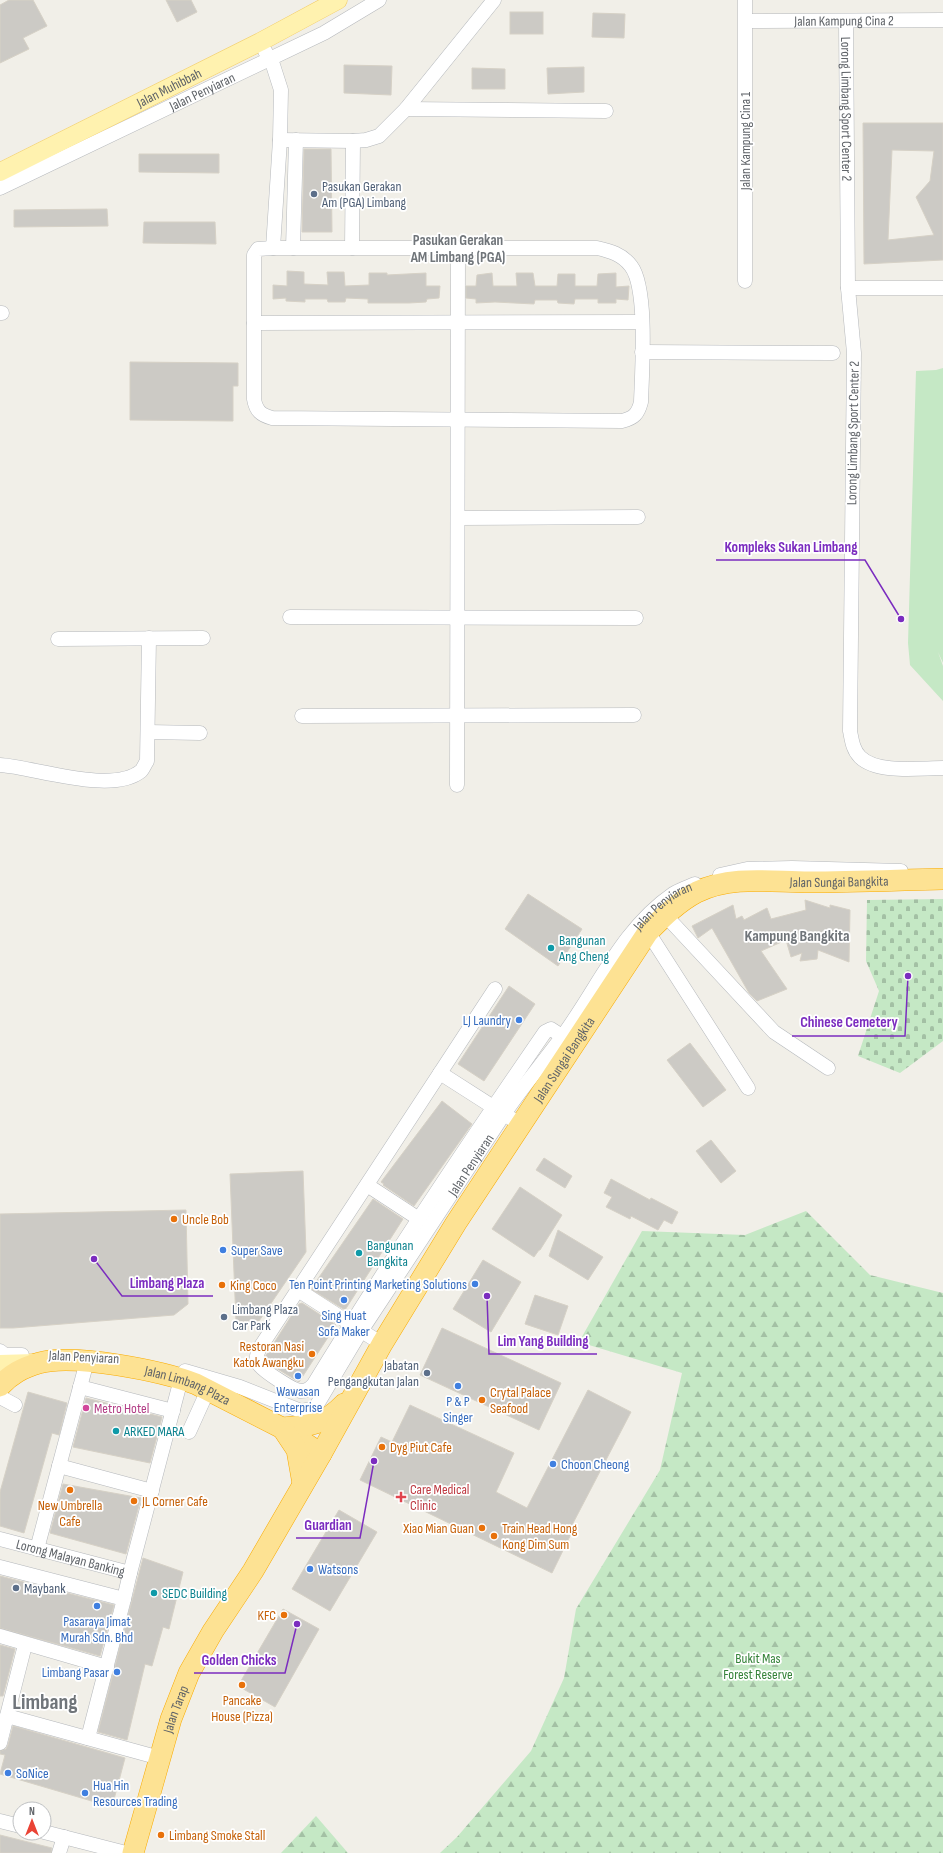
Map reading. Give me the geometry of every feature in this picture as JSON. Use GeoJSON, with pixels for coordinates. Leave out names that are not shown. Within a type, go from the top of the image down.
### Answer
{"type":"FeatureCollection","features":[{"type":"Feature","properties":{"kind":"highway","name":"Jalan Sungai Bangkita"},"geometry":{"type":"LineString","coordinates":[[321,1454],[382,1344],[456,1223],[506,1115],[518,1097],[568,1040],[648,932],[672,908],[697,892],[726,882],[764,880],[807,882],[943,879]]}},
{"type":"Feature","properties":{"kind":"highway","name":"Jalan Limbang Plaza"},"geometry":{"type":"LineString","coordinates":[[0,1386],[11,1374],[39,1363],[59,1360],[86,1361],[138,1369],[181,1379],[208,1390],[282,1428],[321,1454]]}},
{"type":"Feature","properties":{"kind":"highway"},"geometry":{"type":"LineString","coordinates":[[303,1484],[297,1450],[282,1428],[319,1423],[334,1414],[354,1394]]}},
{"type":"Feature","properties":{"kind":"highway","name":"Jalan Tarap"},"geometry":{"type":"LineString","coordinates":[[133,1853],[171,1719],[189,1673],[212,1631],[253,1571],[321,1454]]}},
{"type":"Feature","properties":{"kind":"main road","name":"Jalan Muhibbah"},"geometry":{"type":"LineString","coordinates":[[0,172],[260,42],[338,0]]}},
{"type":"Feature","properties":{"kind":"main road"},"geometry":{"type":"LineString","coordinates":[[0,1364],[39,1363]]}},
{"type":"Feature","properties":{"kind":"street","name":"Jalan Penyiaran"},"geometry":{"type":"LineString","coordinates":[[0,188],[324,33],[379,0]]}},
{"type":"Feature","properties":{"kind":"street"},"geometry":{"type":"LineString","coordinates":[[280,140],[353,141],[366,140],[379,136],[406,109],[494,0]]}},
{"type":"Feature","properties":{"kind":"street","name":"Jalan Kampung Cina 1"},"geometry":{"type":"LineString","coordinates":[[745,0],[745,281]]}},
{"type":"Feature","properties":{"kind":"street","name":"Jalan Kampung Cina 2"},"geometry":{"type":"LineString","coordinates":[[746,20],[943,20]]}},
{"type":"Feature","properties":{"kind":"street","name":"Lorong Limbang Sport Center 2"},"geometry":{"type":"LineString","coordinates":[[846,21],[848,288],[854,353],[850,731],[853,745],[860,757],[872,765],[886,768],[943,768]]}},
{"type":"Feature","properties":{"kind":"street"},"geometry":{"type":"LineString","coordinates":[[260,42],[270,58],[282,90],[273,248]]}},
{"type":"Feature","properties":{"kind":"street"},"geometry":{"type":"LineString","coordinates":[[424,87],[436,109]]}},
{"type":"Feature","properties":{"kind":"street"},"geometry":{"type":"LineString","coordinates":[[406,109],[606,111]]}},
{"type":"Feature","properties":{"kind":"street"},"geometry":{"type":"LineString","coordinates":[[293,248],[296,140]]}},
{"type":"Feature","properties":{"kind":"street"},"geometry":{"type":"LineString","coordinates":[[352,248],[353,141]]}},
{"type":"Feature","properties":{"kind":"street"},"geometry":{"type":"LineString","coordinates":[[273,248],[597,248],[614,252],[625,259],[632,267],[638,279],[641,291],[642,352],[641,402],[639,411],[632,418],[622,421],[272,418],[263,415],[256,408],[254,399],[254,255],[258,249],[273,248]]}},
{"type":"Feature","properties":{"kind":"street"},"geometry":{"type":"LineString","coordinates":[[458,248],[458,785]]}},
{"type":"Feature","properties":{"kind":"street"},"geometry":{"type":"LineString","coordinates":[[848,288],[943,288]]}},
{"type":"Feature","properties":{"kind":"street"},"geometry":{"type":"LineString","coordinates":[[254,323],[642,322]]}},
{"type":"Feature","properties":{"kind":"street"},"geometry":{"type":"LineString","coordinates":[[642,352],[833,353]]}},
{"type":"Feature","properties":{"kind":"street"},"geometry":{"type":"LineString","coordinates":[[458,518],[638,517]]}},
{"type":"Feature","properties":{"kind":"street"},"geometry":{"type":"LineString","coordinates":[[290,617],[636,618]]}},
{"type":"Feature","properties":{"kind":"street"},"geometry":{"type":"LineString","coordinates":[[0,765],[62,777],[119,780],[131,777],[142,771],[147,761],[148,638]]}},
{"type":"Feature","properties":{"kind":"street"},"geometry":{"type":"LineString","coordinates":[[58,639],[203,638]]}},
{"type":"Feature","properties":{"kind":"street"},"geometry":{"type":"LineString","coordinates":[[302,716],[634,715]]}},
{"type":"Feature","properties":{"kind":"street"},"geometry":{"type":"LineString","coordinates":[[148,732],[200,733]]}},
{"type":"Feature","properties":{"kind":"street","name":"Jalan Penyiaran"},"geometry":{"type":"LineString","coordinates":[[568,1040],[621,946],[648,914],[674,893],[712,877],[747,869],[792,868],[943,871]]}},
{"type":"Feature","properties":{"kind":"street"},"geometry":{"type":"LineString","coordinates":[[666,915],[774,1032],[828,1068]]}},
{"type":"Feature","properties":{"kind":"street"},"geometry":{"type":"LineString","coordinates":[[648,932],[748,1088]]}},
{"type":"Feature","properties":{"kind":"street"},"geometry":{"type":"LineString","coordinates":[[495,989],[261,1346],[257,1357],[258,1363],[262,1368],[294,1389],[301,1391],[308,1389],[314,1384],[356,1327],[419,1219],[506,1115],[518,1097],[545,1032],[551,1029],[568,1040]]}},
{"type":"Feature","properties":{"kind":"street"},"geometry":{"type":"LineString","coordinates":[[440,1073],[506,1115]]}},
{"type":"Feature","properties":{"kind":"street","name":"Jalan Penyiaran"},"geometry":{"type":"LineString","coordinates":[[0,1351],[4,1355],[117,1357],[151,1363],[193,1373],[240,1387],[301,1410],[315,1408],[356,1327],[506,1115]]}},
{"type":"Feature","properties":{"kind":"street"},"geometry":{"type":"LineString","coordinates":[[367,1185],[419,1219]]}},
{"type":"Feature","properties":{"kind":"street"},"geometry":{"type":"LineString","coordinates":[[298,1290],[382,1344]]}},
{"type":"Feature","properties":{"kind":"street"},"geometry":{"type":"LineString","coordinates":[[37,1549],[86,1361]]}},
{"type":"Feature","properties":{"kind":"street"},"geometry":{"type":"LineString","coordinates":[[130,1573],[181,1379]]}},
{"type":"Feature","properties":{"kind":"street"},"geometry":{"type":"LineString","coordinates":[[80,1387],[173,1411]]}},
{"type":"Feature","properties":{"kind":"street"},"geometry":{"type":"LineString","coordinates":[[189,1432],[208,1390]]}},
{"type":"Feature","properties":{"kind":"street"},"geometry":{"type":"LineString","coordinates":[[0,1397],[15,1405]]}},
{"type":"Feature","properties":{"kind":"street"},"geometry":{"type":"LineString","coordinates":[[59,1466],[152,1490]]}},
{"type":"Feature","properties":{"kind":"street","name":"Lorong Malayan Banking"},"geometry":{"type":"LineString","coordinates":[[0,1539],[130,1573],[124,1599],[0,1567]]}},
{"type":"Feature","properties":{"kind":"street"},"geometry":{"type":"LineString","coordinates":[[88,1738],[124,1599]]}},
{"type":"Feature","properties":{"kind":"street"},"geometry":{"type":"LineString","coordinates":[[0,1636],[26,1645],[107,1667]]}},
{"type":"Feature","properties":{"kind":"street"},"geometry":{"type":"LineString","coordinates":[[0,1744],[26,1645]]}},
{"type":"Feature","properties":{"kind":"street"},"geometry":{"type":"LineString","coordinates":[[7,1716],[160,1758]]}},
{"type":"Feature","properties":{"kind":"street"},"geometry":{"type":"LineString","coordinates":[[0,1821],[12,1824]]}},
{"type":"Feature","properties":{"kind":"street"},"geometry":{"type":"LineString","coordinates":[[52,1834],[96,1849],[126,1853]]}},
{"type":"Feature","properties":{"kind":"street"},"geometry":{"type":"LineString","coordinates":[[59,1853],[64,1837]]}},
{"type":"Feature","properties":{"kind":"green space"},"geometry":{"type":"Polygon","coordinates":[[[943,368],[943,663],[938,652],[943,666],[943,701],[910,665],[908,643],[916,371],[936,370],[943,368]]]}},
{"type":"Feature","properties":{"kind":"green space"},"geometry":{"type":"Polygon","coordinates":[[[943,899],[943,1041],[900,1073],[858,1056],[879,991],[866,961],[867,900],[943,899]]]}},
{"type":"Feature","properties":{"kind":"green space","name":"Bukit Mas Forest Reserve"},"geometry":{"type":"Polygon","coordinates":[[[806,1211],[870,1275],[943,1293],[943,1853],[440,1853],[457,1837],[531,1751],[564,1678],[576,1609],[660,1470],[682,1373],[579,1342],[642,1231],[745,1235],[806,1211]]]}},
{"type":"Feature","properties":{"kind":"green space"},"geometry":{"type":"Polygon","coordinates":[[[316,1816],[348,1853],[281,1853],[316,1816]]]}},
{"type":"Feature","properties":{"kind":"building"},"geometry":{"type":"Polygon","coordinates":[[[9,0],[33,0],[47,26],[23,38],[29,49],[0,63],[0,5],[9,0]]]}},
{"type":"Feature","properties":{"kind":"building"},"geometry":{"type":"Polygon","coordinates":[[[166,0],[191,0],[197,12],[177,22],[166,0]]]}},
{"type":"Feature","properties":{"kind":"building"},"geometry":{"type":"Polygon","coordinates":[[[510,12],[543,12],[543,34],[510,34],[510,12]]]}},
{"type":"Feature","properties":{"kind":"building"},"geometry":{"type":"Polygon","coordinates":[[[593,13],[625,14],[624,38],[592,37],[593,13]]]}},
{"type":"Feature","properties":{"kind":"building"},"geometry":{"type":"Polygon","coordinates":[[[344,65],[392,66],[391,95],[344,93],[344,65]]]}},
{"type":"Feature","properties":{"kind":"building"},"geometry":{"type":"Polygon","coordinates":[[[584,67],[584,92],[548,94],[547,68],[584,67]]]}},
{"type":"Feature","properties":{"kind":"building"},"geometry":{"type":"Polygon","coordinates":[[[472,68],[505,69],[505,89],[472,89],[472,68]]]}},
{"type":"Feature","properties":{"kind":"building"},"geometry":{"type":"Polygon","coordinates":[[[863,123],[943,123],[943,260],[864,264],[863,123]],[[892,150],[888,240],[934,235],[916,197],[930,181],[934,151],[892,150]]]}},
{"type":"Feature","properties":{"kind":"building"},"geometry":{"type":"Polygon","coordinates":[[[304,149],[331,149],[332,232],[302,232],[304,149]]]}},
{"type":"Feature","properties":{"kind":"building"},"geometry":{"type":"Polygon","coordinates":[[[139,154],[219,154],[219,173],[139,172],[139,154]]]}},
{"type":"Feature","properties":{"kind":"building"},"geometry":{"type":"Polygon","coordinates":[[[107,209],[108,226],[14,227],[14,210],[107,209]]]}},
{"type":"Feature","properties":{"kind":"building"},"geometry":{"type":"Polygon","coordinates":[[[144,222],[215,222],[216,244],[143,243],[144,222]]]}},
{"type":"Feature","properties":{"kind":"building"},"geometry":{"type":"Polygon","coordinates":[[[287,271],[304,272],[304,284],[328,285],[327,272],[344,272],[345,286],[369,285],[369,273],[387,273],[387,275],[426,273],[426,286],[440,286],[439,298],[427,299],[426,302],[409,303],[368,303],[368,299],[346,298],[345,302],[328,302],[327,299],[305,299],[305,302],[286,301],[286,298],[273,299],[273,285],[287,286],[287,271]]]}},
{"type":"Feature","properties":{"kind":"building"},"geometry":{"type":"Polygon","coordinates":[[[492,273],[493,286],[517,286],[516,273],[533,273],[535,286],[557,286],[558,274],[575,274],[575,286],[597,286],[598,274],[616,273],[616,287],[629,286],[628,300],[616,299],[616,303],[598,303],[598,299],[575,299],[574,304],[558,303],[557,300],[535,300],[534,304],[495,302],[476,303],[476,299],[466,298],[466,286],[476,286],[477,275],[492,273]]]}},
{"type":"Feature","properties":{"kind":"building"},"geometry":{"type":"Polygon","coordinates":[[[130,362],[238,363],[238,386],[233,386],[233,421],[130,420],[130,362]]]}},
{"type":"Feature","properties":{"kind":"building","name":"Bangunan Ang Cheng"},"geometry":{"type":"Polygon","coordinates":[[[528,894],[582,929],[558,966],[505,929],[528,894]]]}},
{"type":"Feature","properties":{"kind":"building"},"geometry":{"type":"Polygon","coordinates":[[[805,900],[830,908],[830,905],[850,910],[849,962],[818,950],[817,959],[800,961],[802,953],[791,957],[786,940],[761,951],[787,989],[757,1001],[749,993],[712,928],[698,938],[692,926],[733,905],[736,919],[742,916],[744,920],[767,908],[771,919],[806,910],[805,900]]]}},
{"type":"Feature","properties":{"kind":"building"},"geometry":{"type":"Polygon","coordinates":[[[509,986],[535,1004],[484,1081],[458,1064],[509,986]]]}},
{"type":"Feature","properties":{"kind":"building"},"geometry":{"type":"Polygon","coordinates":[[[690,1043],[726,1090],[703,1107],[667,1060],[690,1043]]]}},
{"type":"Feature","properties":{"kind":"building"},"geometry":{"type":"Polygon","coordinates":[[[442,1101],[472,1124],[414,1206],[383,1185],[384,1184],[381,1182],[442,1101]]]}},
{"type":"Feature","properties":{"kind":"building"},"geometry":{"type":"Polygon","coordinates":[[[711,1140],[736,1171],[721,1183],[696,1151],[711,1140]]]}},
{"type":"Feature","properties":{"kind":"building"},"geometry":{"type":"Polygon","coordinates":[[[544,1158],[572,1176],[565,1188],[536,1170],[544,1158]]]}},
{"type":"Feature","properties":{"kind":"building"},"geometry":{"type":"Polygon","coordinates":[[[303,1171],[306,1252],[259,1321],[236,1322],[230,1174],[303,1171]]]}},
{"type":"Feature","properties":{"kind":"building"},"geometry":{"type":"Polygon","coordinates":[[[611,1179],[650,1200],[651,1198],[678,1212],[672,1224],[664,1220],[658,1230],[631,1216],[630,1219],[606,1207],[612,1197],[604,1193],[611,1179]]]}},
{"type":"Feature","properties":{"kind":"building"},"geometry":{"type":"Polygon","coordinates":[[[520,1187],[562,1215],[534,1257],[492,1229],[520,1187]]]}},
{"type":"Feature","properties":{"kind":"building","name":"Bangunan Bangkita"},"geometry":{"type":"Polygon","coordinates":[[[373,1199],[403,1219],[345,1310],[311,1289],[373,1199]]]}},
{"type":"Feature","properties":{"kind":"building"},"geometry":{"type":"Polygon","coordinates":[[[186,1210],[188,1304],[174,1315],[0,1328],[0,1214],[186,1210]]]}},
{"type":"Feature","properties":{"kind":"building"},"geometry":{"type":"Polygon","coordinates":[[[558,1230],[603,1257],[588,1280],[549,1256],[558,1230]]]}},
{"type":"Feature","properties":{"kind":"building"},"geometry":{"type":"Polygon","coordinates":[[[483,1260],[521,1282],[491,1332],[453,1309],[483,1260]]]}},
{"type":"Feature","properties":{"kind":"building"},"geometry":{"type":"Polygon","coordinates":[[[535,1295],[568,1306],[558,1335],[525,1324],[535,1295]]]}},
{"type":"Feature","properties":{"kind":"building"},"geometry":{"type":"Polygon","coordinates":[[[302,1303],[336,1325],[299,1382],[276,1368],[265,1357],[299,1304],[302,1303]]]}},
{"type":"Feature","properties":{"kind":"building"},"geometry":{"type":"Polygon","coordinates":[[[442,1328],[561,1383],[539,1430],[420,1375],[442,1328]]]}},
{"type":"Feature","properties":{"kind":"building"},"geometry":{"type":"Polygon","coordinates":[[[588,1390],[631,1412],[570,1529],[573,1530],[552,1573],[360,1480],[381,1437],[392,1442],[410,1405],[514,1453],[496,1492],[527,1508],[588,1390]]]}},
{"type":"Feature","properties":{"kind":"building"},"geometry":{"type":"Polygon","coordinates":[[[28,1392],[67,1403],[59,1435],[52,1433],[24,1533],[0,1526],[0,1492],[28,1392]]]}},
{"type":"Feature","properties":{"kind":"building","name":"ARKED MARA"},"geometry":{"type":"Polygon","coordinates":[[[86,1398],[162,1417],[150,1463],[73,1447],[86,1398]]]}},
{"type":"Feature","properties":{"kind":"building"},"geometry":{"type":"Polygon","coordinates":[[[63,1484],[141,1498],[126,1554],[50,1533],[63,1484]]]}},
{"type":"Feature","properties":{"kind":"building"},"geometry":{"type":"Polygon","coordinates":[[[339,1510],[377,1532],[330,1611],[292,1589],[339,1510]]]}},
{"type":"Feature","properties":{"kind":"building"},"geometry":{"type":"Polygon","coordinates":[[[143,1558],[183,1572],[169,1629],[163,1627],[152,1666],[145,1664],[127,1740],[98,1732],[143,1558]]]}},
{"type":"Feature","properties":{"kind":"building"},"geometry":{"type":"Polygon","coordinates":[[[0,1576],[114,1605],[100,1656],[0,1628],[0,1576]]]}},
{"type":"Feature","properties":{"kind":"building"},"geometry":{"type":"Polygon","coordinates":[[[283,1609],[319,1629],[275,1707],[238,1686],[283,1609]]]}},
{"type":"Feature","properties":{"kind":"building"},"geometry":{"type":"Polygon","coordinates":[[[0,1645],[15,1649],[3,1696],[0,1696],[0,1645]]]}},
{"type":"Feature","properties":{"kind":"building"},"geometry":{"type":"Polygon","coordinates":[[[13,1726],[125,1758],[112,1807],[0,1774],[5,1755],[0,1754],[0,1751],[6,1749],[13,1726]]]}},
{"type":"Feature","properties":{"kind":"building"},"geometry":{"type":"Polygon","coordinates":[[[0,1835],[12,1838],[12,1841],[24,1841],[52,1848],[51,1853],[0,1853],[0,1835]]]}},
{"type":"Feature","properties":{"kind":"place","name":"Pasukan Gerakan Am (PGA) Limbang"},"geometry":{"type":"Point","coordinates":[314,194]}},
{"type":"Feature","properties":{"kind":"place","name":"Kompleks Sukan Limbang"},"geometry":{"type":"Point","coordinates":[901,619]}},
{"type":"Feature","properties":{"kind":"place","name":"Bangunan Ang Cheng"},"geometry":{"type":"Point","coordinates":[551,948]}},
{"type":"Feature","properties":{"kind":"place","name":"Chinese Cemetery"},"geometry":{"type":"Point","coordinates":[908,976]}},
{"type":"Feature","properties":{"kind":"place","name":"LJ Laundry"},"geometry":{"type":"Point","coordinates":[519,1020]}},
{"type":"Feature","properties":{"kind":"place","name":"Uncle Bob"},"geometry":{"type":"Point","coordinates":[174,1219]}},
{"type":"Feature","properties":{"kind":"place","name":"Super Save"},"geometry":{"type":"Point","coordinates":[223,1250]}},
{"type":"Feature","properties":{"kind":"place","name":"Bangunan Bangkita"},"geometry":{"type":"Point","coordinates":[359,1253]}},
{"type":"Feature","properties":{"kind":"place","name":"Limbang Plaza"},"geometry":{"type":"Point","coordinates":[94,1259]}},
{"type":"Feature","properties":{"kind":"place","name":"Ten Point Printing Marketing Solutions"},"geometry":{"type":"Point","coordinates":[475,1284]}},
{"type":"Feature","properties":{"kind":"place","name":"King Coco"},"geometry":{"type":"Point","coordinates":[222,1285]}},
{"type":"Feature","properties":{"kind":"place","name":"Lim Yang Building"},"geometry":{"type":"Point","coordinates":[487,1296]}},
{"type":"Feature","properties":{"kind":"place","name":"Sing Huat Sofa Maker"},"geometry":{"type":"Point","coordinates":[344,1300]}},
{"type":"Feature","properties":{"kind":"place","name":"Limbang Plaza Car Park"},"geometry":{"type":"Point","coordinates":[224,1317]}},
{"type":"Feature","properties":{"kind":"place","name":"Restoran Nasi Katok Awangku"},"geometry":{"type":"Point","coordinates":[312,1354]}},
{"type":"Feature","properties":{"kind":"place","name":"Jabatan Pengangkutan Jalan"},"geometry":{"type":"Point","coordinates":[427,1373]}},
{"type":"Feature","properties":{"kind":"place","name":"Wawasan Enterprise"},"geometry":{"type":"Point","coordinates":[298,1376]}},
{"type":"Feature","properties":{"kind":"place","name":"P & P Singer"},"geometry":{"type":"Point","coordinates":[458,1386]}},
{"type":"Feature","properties":{"kind":"place","name":"Crytal Palace Seafood"},"geometry":{"type":"Point","coordinates":[482,1400]}},
{"type":"Feature","properties":{"kind":"place","name":"Metro Hotel"},"geometry":{"type":"Point","coordinates":[86,1408]}},
{"type":"Feature","properties":{"kind":"place","name":"ARKED MARA"},"geometry":{"type":"Point","coordinates":[116,1431]}},
{"type":"Feature","properties":{"kind":"place","name":"Dyg Piut Cafe"},"geometry":{"type":"Point","coordinates":[382,1447]}},
{"type":"Feature","properties":{"kind":"place","name":"Guardian"},"geometry":{"type":"Point","coordinates":[374,1461]}},
{"type":"Feature","properties":{"kind":"place","name":"Choon Cheong"},"geometry":{"type":"Point","coordinates":[553,1464]}},
{"type":"Feature","properties":{"kind":"place","name":"New Umbrella Cafe"},"geometry":{"type":"Point","coordinates":[70,1490]}},
{"type":"Feature","properties":{"kind":"place","name":"Care Medical Clinic"},"geometry":{"type":"Point","coordinates":[401,1497]}},
{"type":"Feature","properties":{"kind":"place","name":"JL Corner Cafe"},"geometry":{"type":"Point","coordinates":[134,1501]}},
{"type":"Feature","properties":{"kind":"place","name":"Xiao Mian Guan"},"geometry":{"type":"Point","coordinates":[482,1528]}},
{"type":"Feature","properties":{"kind":"place","name":"Train Head Hong Kong Dim Sum"},"geometry":{"type":"Point","coordinates":[494,1536]}},
{"type":"Feature","properties":{"kind":"place","name":"Watsons"},"geometry":{"type":"Point","coordinates":[310,1569]}},
{"type":"Feature","properties":{"kind":"place","name":"Maybank"},"geometry":{"type":"Point","coordinates":[16,1588]}},
{"type":"Feature","properties":{"kind":"place","name":"SEDC Building"},"geometry":{"type":"Point","coordinates":[154,1593]}},
{"type":"Feature","properties":{"kind":"place","name":"Pasaraya Jimat Murah Sdn. Bhd"},"geometry":{"type":"Point","coordinates":[97,1606]}},
{"type":"Feature","properties":{"kind":"place","name":"KFC"},"geometry":{"type":"Point","coordinates":[284,1615]}},
{"type":"Feature","properties":{"kind":"place","name":"Golden Chicks"},"geometry":{"type":"Point","coordinates":[297,1624]}},
{"type":"Feature","properties":{"kind":"place","name":"Limbang Pasar"},"geometry":{"type":"Point","coordinates":[117,1672]}},
{"type":"Feature","properties":{"kind":"place","name":"Pancake House (Pizza)"},"geometry":{"type":"Point","coordinates":[242,1685]}},
{"type":"Feature","properties":{"kind":"place","name":"SoNice"},"geometry":{"type":"Point","coordinates":[8,1773]}},
{"type":"Feature","properties":{"kind":"place","name":"Hua Hin Resources Trading"},"geometry":{"type":"Point","coordinates":[85,1793]}},
{"type":"Feature","properties":{"kind":"place","name":"Limbang Smoke Stall"},"geometry":{"type":"Point","coordinates":[161,1835]}},
{"type":"Feature","properties":{"kind":"district","name":"Pasukan Gerakan AM Limbang (PGA)"},"geometry":{"type":"Point","coordinates":[458,248]}},
{"type":"Feature","properties":{"kind":"district","name":"Kampung Bangkita"},"geometry":{"type":"Point","coordinates":[797,936]}},
{"type":"Feature","properties":{"kind":"district","name":"Limbang"},"geometry":{"type":"Point","coordinates":[45,1702]}}]}
